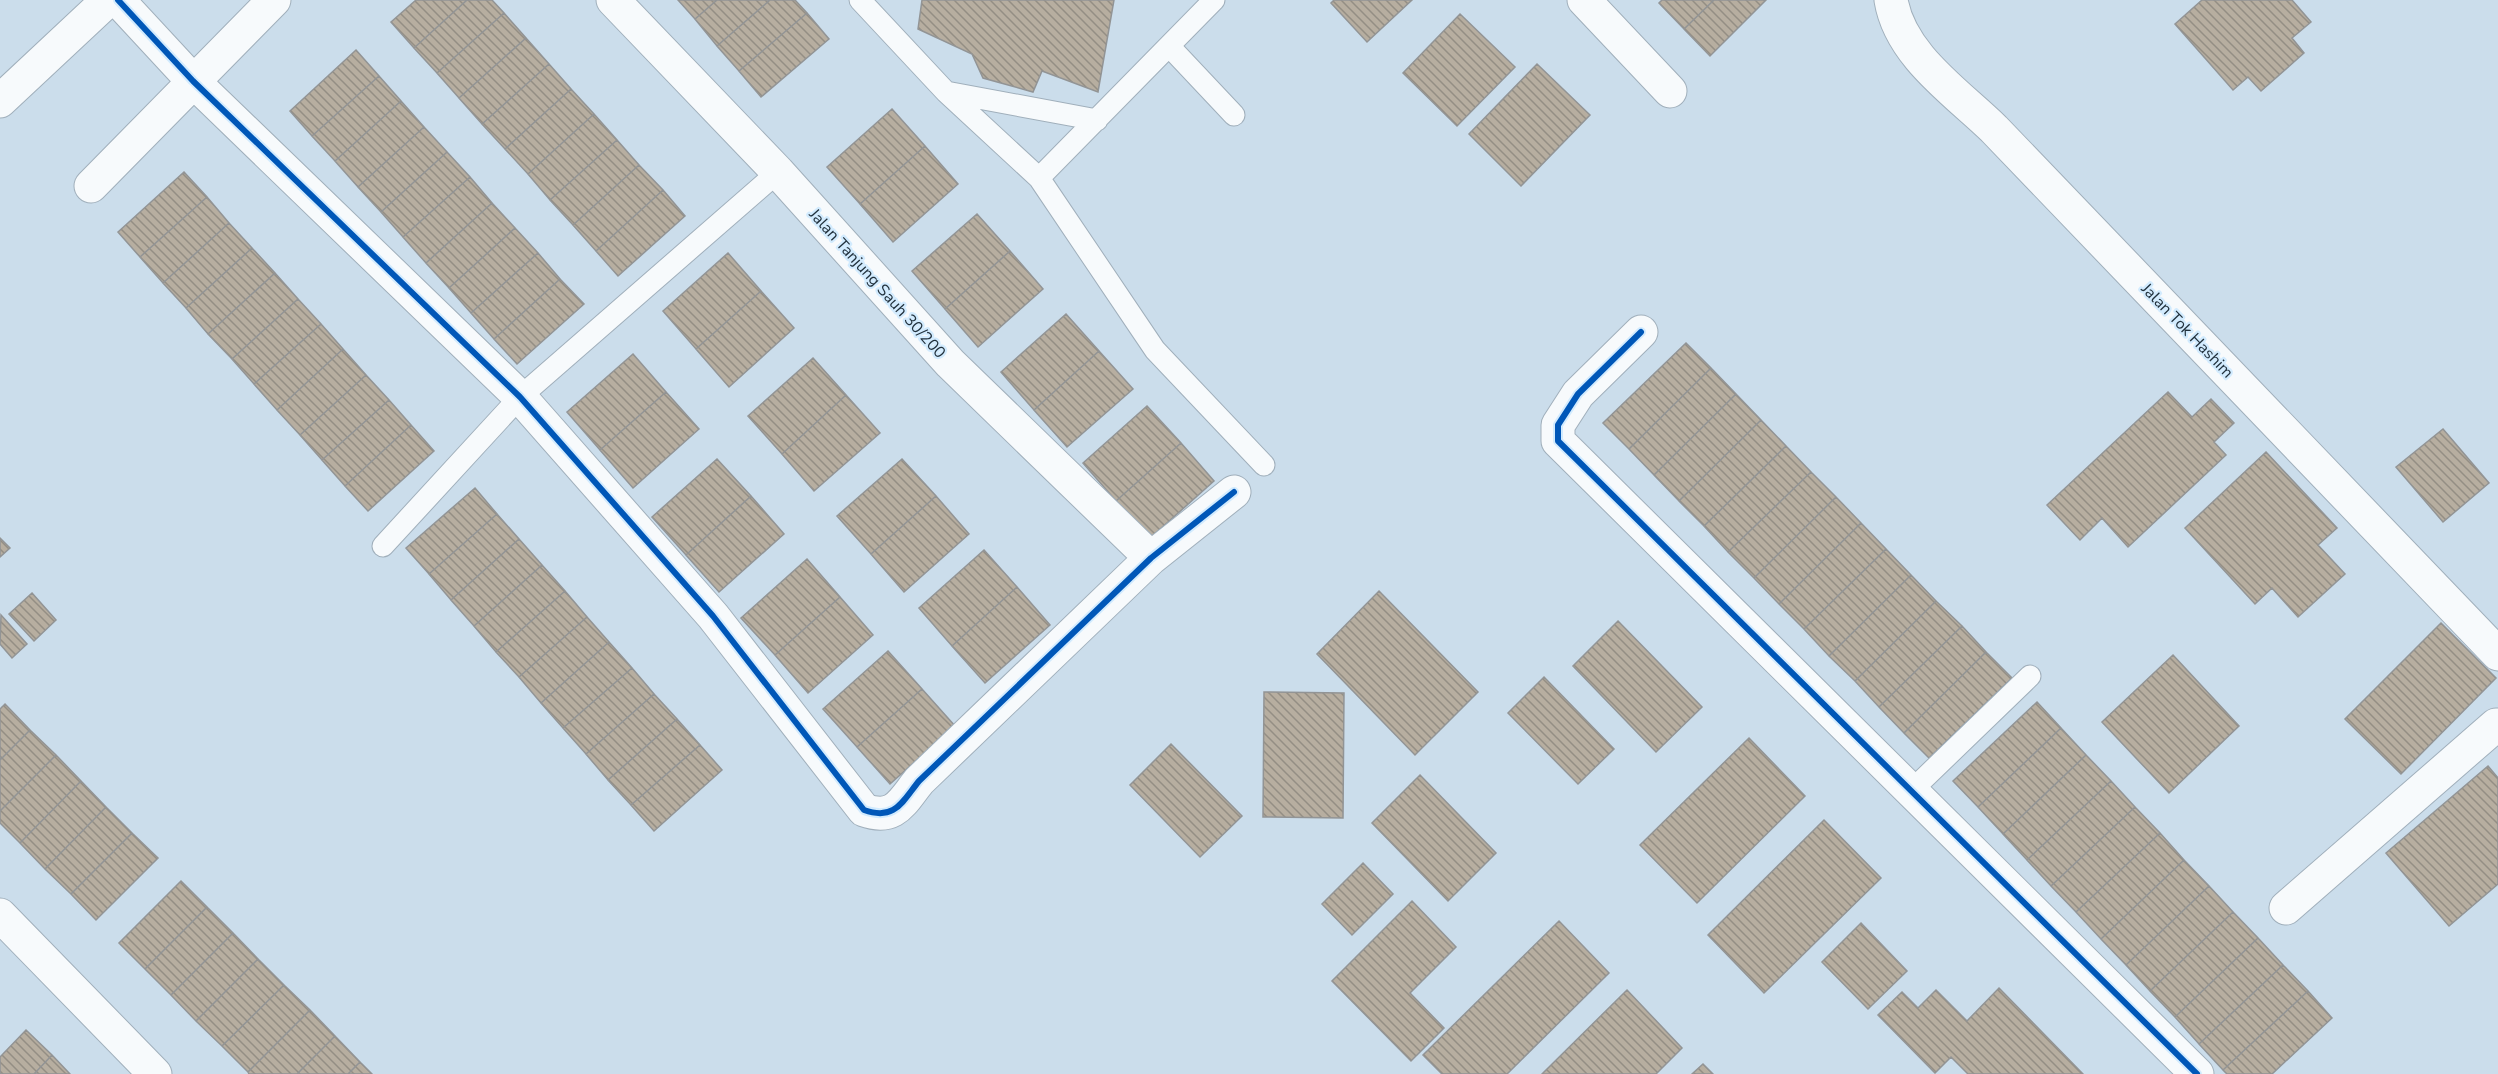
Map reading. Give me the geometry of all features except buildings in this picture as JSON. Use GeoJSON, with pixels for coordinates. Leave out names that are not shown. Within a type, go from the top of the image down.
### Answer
{"type":"FeatureCollection","features":[{"type":"Feature","properties":{"kind":"street"},"geometry":{"type":"LineString","coordinates":[[0,101],[108,0]]}},
{"type":"Feature","properties":{"kind":"street"},"geometry":{"type":"LineString","coordinates":[[118,0],[193,81],[520,397],[713,616],[864,810],[879,815],[896,810],[919,781],[1151,558],[1234,492]]}},
{"type":"Feature","properties":{"kind":"street"},"geometry":{"type":"LineString","coordinates":[[91,186],[274,0]]}},
{"type":"Feature","properties":{"kind":"street","name":"Jalan Tanjung Sauh 30/200"},"geometry":{"type":"LineString","coordinates":[[613,0],[778,172],[950,363],[1151,558]]}},
{"type":"Feature","properties":{"kind":"street"},"geometry":{"type":"LineString","coordinates":[[1584,0],[1670,91]]}},
{"type":"Feature","properties":{"kind":"street","name":"Jalan Tok Hashim"},"geometry":{"type":"LineString","coordinates":[[1891,0],[1893,14],[1903,35],[1918,56],[2002,137],[2498,654]]}},
{"type":"Feature","properties":{"kind":"street"},"geometry":{"type":"LineString","coordinates":[[1641,332],[1578,394],[1558,425],[1558,441],[2197,1074]]}},
{"type":"Feature","properties":{"kind":"street"},"geometry":{"type":"LineString","coordinates":[[2286,908],[2497,725]]}},
{"type":"Feature","properties":{"kind":"street"},"geometry":{"type":"LineString","coordinates":[[0,915],[155,1074]]}},
{"type":"Feature","properties":{"kind":"lane"},"geometry":{"type":"LineString","coordinates":[[861,0],[946,92],[1039,178],[1155,350],[1264,465]]}},
{"type":"Feature","properties":{"kind":"lane"},"geometry":{"type":"LineString","coordinates":[[1039,178],[1214,0]]}},
{"type":"Feature","properties":{"kind":"lane"},"geometry":{"type":"LineString","coordinates":[[1169,46],[1234,115]]}},
{"type":"Feature","properties":{"kind":"lane"},"geometry":{"type":"LineString","coordinates":[[946,92],[1097,120]]}},
{"type":"Feature","properties":{"kind":"lane"},"geometry":{"type":"LineString","coordinates":[[383,546],[520,397],[778,172]]}},
{"type":"Feature","properties":{"kind":"lane"},"geometry":{"type":"LineString","coordinates":[[1911,791],[2030,676]]}},
{"type":"Feature","properties":{"kind":"cycle path"},"geometry":{"type":"LineString","coordinates":[[118,0],[193,81],[520,397],[713,616],[864,810],[883,813],[897,808],[919,781],[1151,558],[1234,492]]}},
{"type":"Feature","properties":{"kind":"cycle path"},"geometry":{"type":"LineString","coordinates":[[1641,332],[1578,394],[1558,425],[1558,441],[2197,1074]]}}]}
